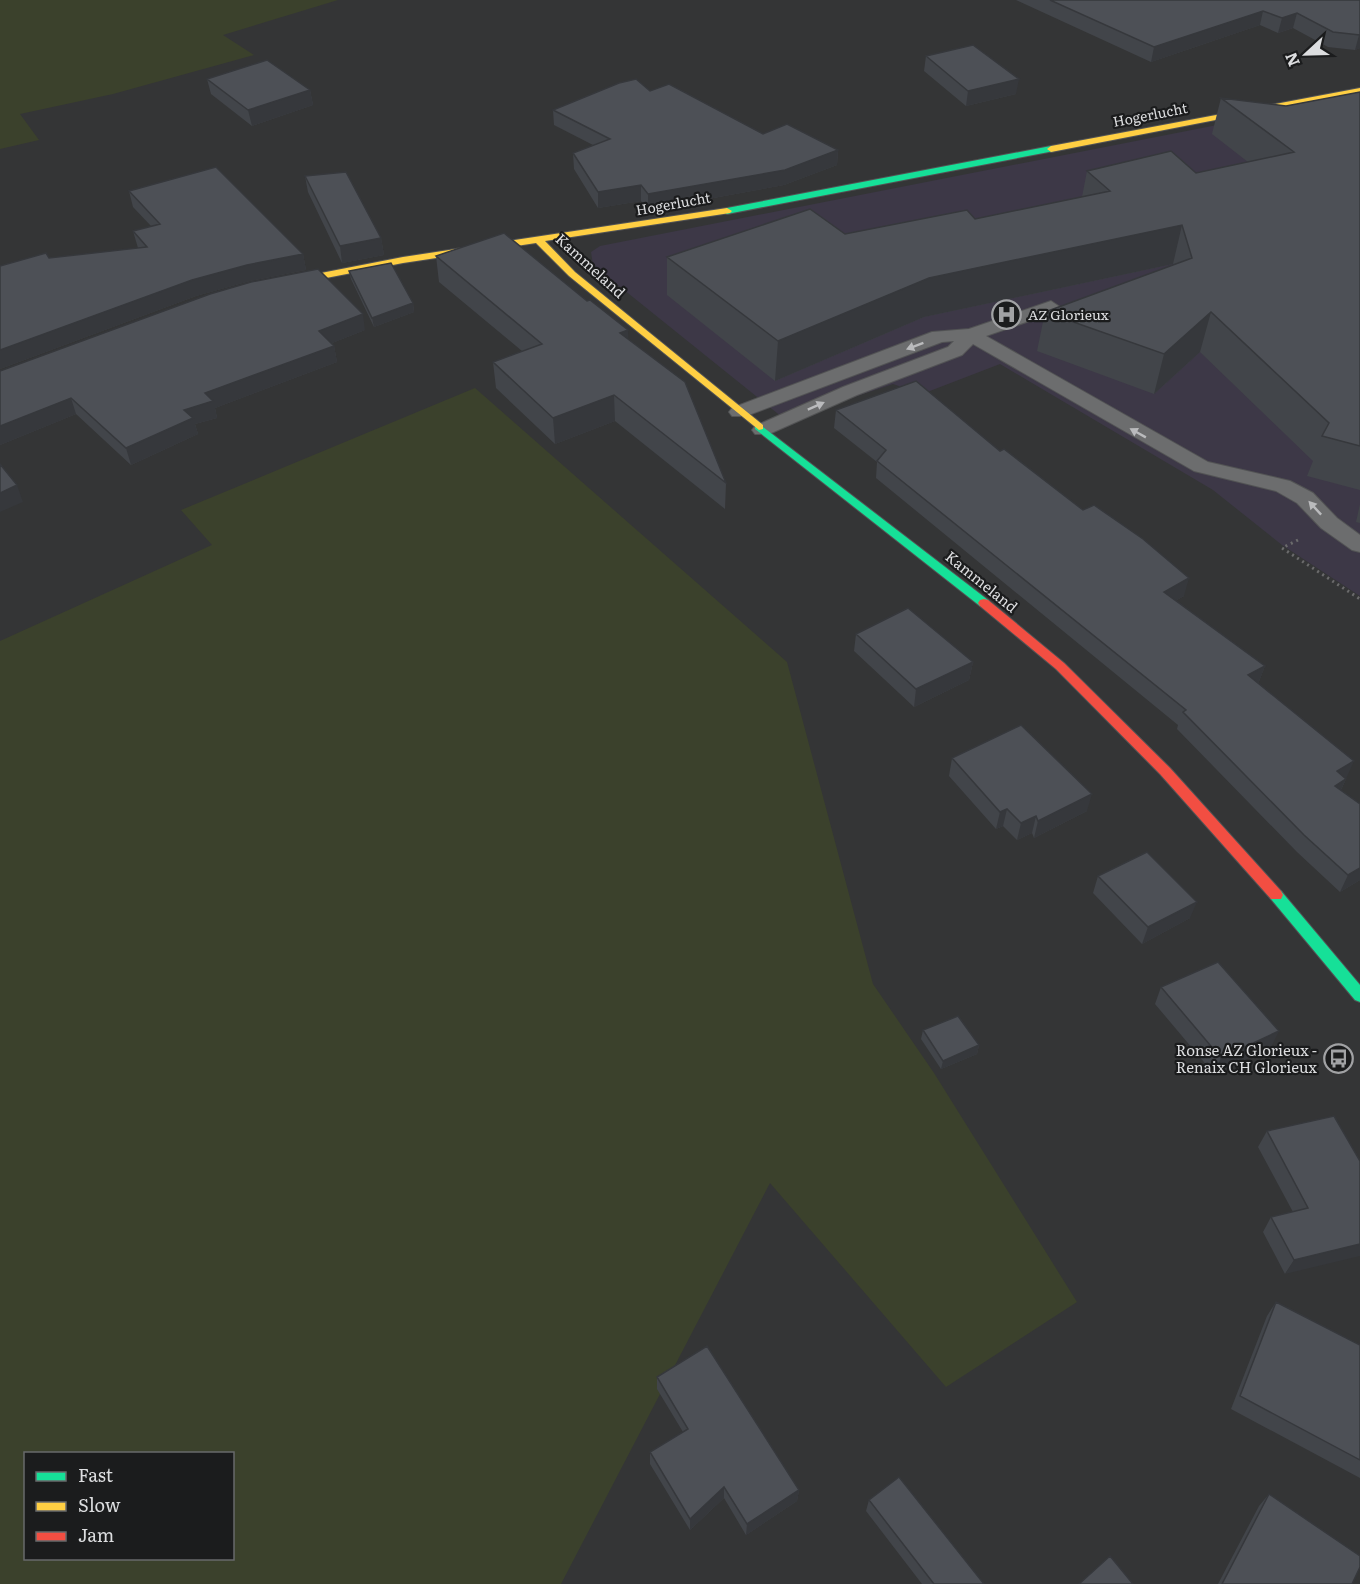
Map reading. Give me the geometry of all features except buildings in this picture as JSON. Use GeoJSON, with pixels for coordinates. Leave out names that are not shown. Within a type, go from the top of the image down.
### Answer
{"type":"FeatureCollection","features":[{"type":"Feature","properties":{"kind":"street","name":"Hogerlucht"},"geometry":{"type":"LineString","coordinates":[[261,288],[403,260],[680,220],[1360,90]]}},
{"type":"Feature","properties":{"kind":"street","name":"Kammeland"},"geometry":{"type":"LineString","coordinates":[[539,240],[564,263],[572,274],[739,412],[959,583],[1060,666],[1165,771],[1309,932],[1360,996]]}},
{"type":"Feature","properties":{"kind":"lane"},"geometry":{"type":"LineString","coordinates":[[739,412],[939,336],[971,335],[1051,307]]}},
{"type":"Feature","properties":{"kind":"lane"},"geometry":{"type":"LineString","coordinates":[[762,430],[850,391],[955,351],[971,335]]}},
{"type":"Feature","properties":{"kind":"lane"},"geometry":{"type":"LineString","coordinates":[[971,335],[1022,367],[1201,467],[1283,486],[1305,498],[1329,523],[1360,545]]}},
{"type":"Feature","properties":{"kind":"path"},"geometry":{"type":"LineString","coordinates":[[1329,523],[1282,548],[1360,598]]}},
{"type":"Feature","properties":{"kind":"shaded area","name":"AZ Glorieux"},"geometry":{"type":"Polygon","coordinates":[[[1360,97],[1360,596],[1282,545],[1213,490],[1000,364],[922,394],[893,384],[848,399],[804,417],[792,425],[593,265],[591,252],[600,246],[1360,97]]]}},
{"type":"Feature","properties":{"kind":"green space"},"geometry":{"type":"Polygon","coordinates":[[[0,0],[338,0],[223,35],[254,55],[113,94],[20,114],[39,140],[0,149],[0,0]]]}},
{"type":"Feature","properties":{"kind":"green space"},"geometry":{"type":"Polygon","coordinates":[[[475,388],[787,662],[873,984],[934,1073],[1077,1302],[946,1387],[770,1183],[561,1584],[0,1584],[0,641],[212,545],[181,510],[475,388]]]}},
{"type":"Feature","properties":{"kind":"traffic: fast"},"geometry":{"type":"LineString","coordinates":[[727,211],[1051,149]]}},
{"type":"Feature","properties":{"kind":"traffic: fast"},"geometry":{"type":"LineString","coordinates":[[759,427],[984,603]]}},
{"type":"Feature","properties":{"kind":"traffic: fast"},"geometry":{"type":"LineString","coordinates":[[1276,895],[1360,996]]}},
{"type":"Feature","properties":{"kind":"traffic: slow"},"geometry":{"type":"LineString","coordinates":[[1051,149],[1360,90]]}},
{"type":"Feature","properties":{"kind":"traffic: slow"},"geometry":{"type":"LineString","coordinates":[[280,284],[403,260],[727,211]]}},
{"type":"Feature","properties":{"kind":"traffic: slow"},"geometry":{"type":"LineString","coordinates":[[539,240],[572,274],[759,427]]}},
{"type":"Feature","properties":{"kind":"traffic: jam"},"geometry":{"type":"LineString","coordinates":[[984,603],[1060,666],[1165,771],[1276,895]]}},
{"type":"Feature","properties":{"kind":"place","name":"AZ Glorieux"},"geometry":{"type":"Point","coordinates":[1007,314]}},
{"type":"Feature","properties":{"kind":"place","name":"Ronse AZ Glorieux - Renaix CH Glorieux"},"geometry":{"type":"Point","coordinates":[1338,1058]}}]}
